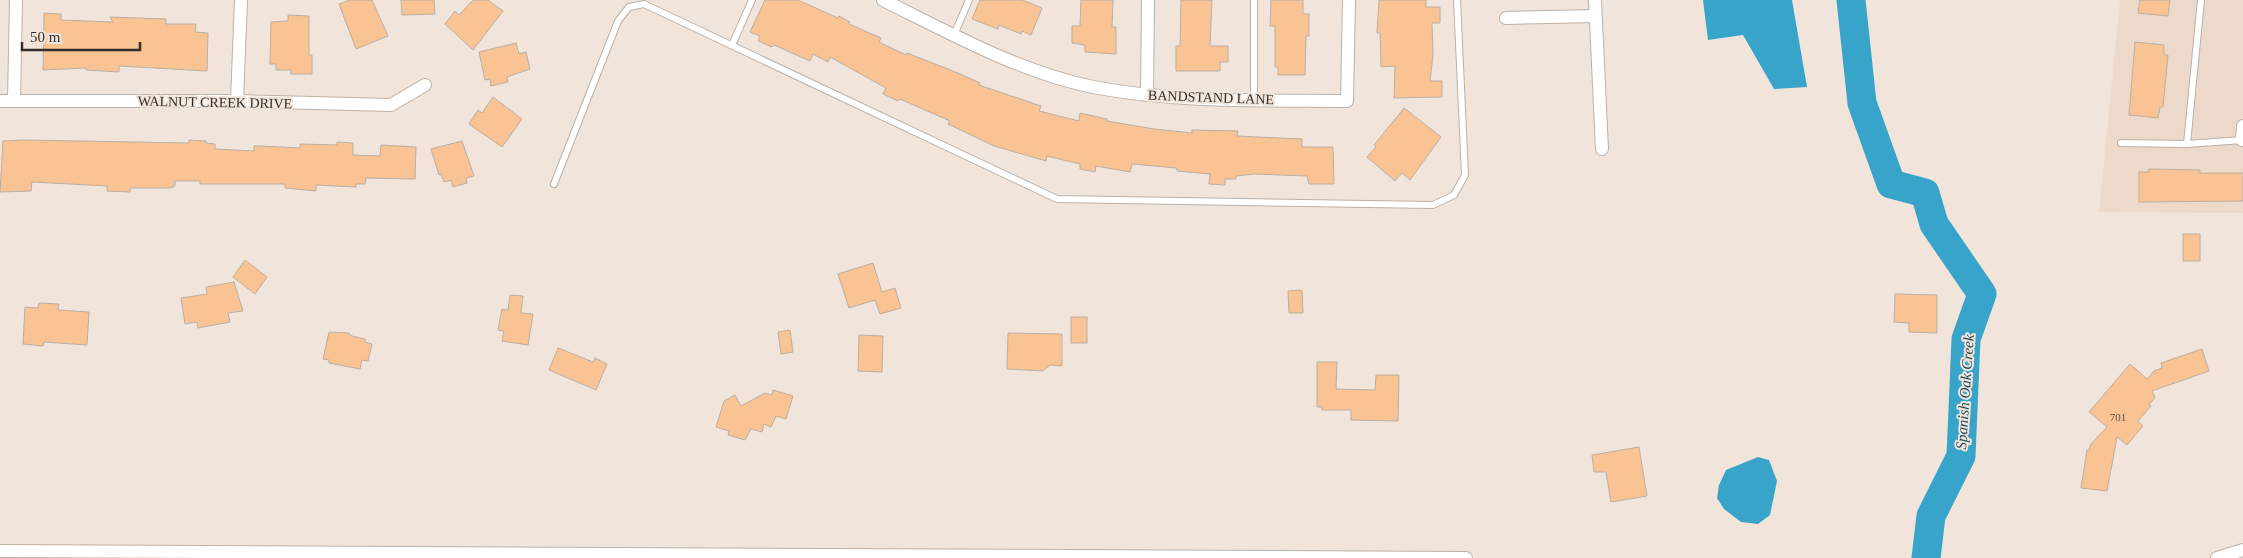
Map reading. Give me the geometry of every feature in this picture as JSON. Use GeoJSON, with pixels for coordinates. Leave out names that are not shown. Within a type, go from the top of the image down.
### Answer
{"type":"FeatureCollection","features":[{"type":"Feature","properties":{"kind":"street"},"geometry":{"type":"LineString","coordinates":[[14,102],[16,0]]}},
{"type":"Feature","properties":{"kind":"street"},"geometry":{"type":"LineString","coordinates":[[237,100],[241,0]]}},
{"type":"Feature","properties":{"kind":"street","name":"BANDSTAND LANE"},"geometry":{"type":"LineString","coordinates":[[883,0],[1024,67],[1092,86],[1182,99],[1348,101],[1349,0]]}},
{"type":"Feature","properties":{"kind":"street"},"geometry":{"type":"LineString","coordinates":[[1147,95],[1148,0]]}},
{"type":"Feature","properties":{"kind":"street"},"geometry":{"type":"LineString","coordinates":[[1595,0],[1602,149]]}},
{"type":"Feature","properties":{"kind":"street"},"geometry":{"type":"LineString","coordinates":[[1506,18],[1595,16]]}},
{"type":"Feature","properties":{"kind":"street","name":"WALNUT CREEK DRIVE"},"geometry":{"type":"LineString","coordinates":[[0,101],[237,100],[391,105],[425,85]]}},
{"type":"Feature","properties":{"kind":"street"},"geometry":{"type":"LineString","coordinates":[[2242,140],[2243,126]]}},
{"type":"Feature","properties":{"kind":"street"},"geometry":{"type":"LineString","coordinates":[[2216,558],[2243,550]]}},
{"type":"Feature","properties":{"kind":"street"},"geometry":{"type":"LineString","coordinates":[[0,551],[1466,558]]}},
{"type":"Feature","properties":{"kind":"lane"},"geometry":{"type":"LineString","coordinates":[[732,45],[752,0]]}},
{"type":"Feature","properties":{"kind":"lane"},"geometry":{"type":"LineString","coordinates":[[954,35],[969,0]]}},
{"type":"Feature","properties":{"kind":"lane"},"geometry":{"type":"LineString","coordinates":[[1254,0],[1254,100]]}},
{"type":"Feature","properties":{"kind":"lane"},"geometry":{"type":"LineString","coordinates":[[554,184],[618,21],[629,8],[644,4],[1057,199],[1433,205],[1454,195],[1465,175],[1457,0]]}},
{"type":"Feature","properties":{"kind":"lane"},"geometry":{"type":"LineString","coordinates":[[2187,144],[2200,0]]}},
{"type":"Feature","properties":{"kind":"lane"},"geometry":{"type":"LineString","coordinates":[[2121,143],[2187,144],[2242,140]]}},
{"type":"Feature","properties":{"kind":"shaded area"},"geometry":{"type":"Polygon","coordinates":[[[2120,0],[2243,0],[2243,213],[2099,212],[2120,0]]]}},
{"type":"Feature","properties":{"kind":"water"},"geometry":{"type":"Polygon","coordinates":[[[1703,0],[1792,0],[1807,87],[1774,89],[1743,35],[1708,40],[1703,0]]]}},
{"type":"Feature","properties":{"kind":"water"},"geometry":{"type":"Polygon","coordinates":[[[1758,457],[1769,460],[1777,481],[1770,515],[1758,524],[1741,522],[1724,509],[1717,498],[1719,485],[1726,470],[1758,457]]]}},
{"type":"Feature","properties":{"kind":"building"},"geometry":{"type":"Polygon","coordinates":[[[350,0],[372,0],[388,36],[356,49],[339,4],[350,0]]]}},
{"type":"Feature","properties":{"kind":"building"},"geometry":{"type":"Polygon","coordinates":[[[401,0],[434,0],[435,14],[402,15],[401,0]]]}},
{"type":"Feature","properties":{"kind":"building"},"geometry":{"type":"Polygon","coordinates":[[[473,0],[488,0],[503,11],[473,50],[445,24],[455,11],[459,15],[473,0]]]}},
{"type":"Feature","properties":{"kind":"building"},"geometry":{"type":"Polygon","coordinates":[[[765,0],[798,0],[838,18],[839,16],[850,22],[849,24],[881,38],[879,42],[906,55],[907,53],[958,73],[980,83],[979,85],[1041,106],[1039,111],[1079,121],[1080,113],[1107,119],[1107,121],[1154,129],[1192,133],[1192,130],[1238,131],[1237,136],[1302,139],[1302,147],[1333,147],[1334,184],[1309,184],[1307,176],[1254,174],[1236,176],[1236,179],[1225,179],[1225,185],[1209,184],[1210,174],[1177,171],[1177,168],[1132,164],[1130,172],[1096,166],[1095,172],[1080,169],[1080,164],[1047,156],[1046,161],[994,146],[948,124],[950,121],[900,99],[898,101],[883,94],[886,88],[830,57],[828,62],[813,54],[810,61],[774,45],[772,47],[758,41],[760,36],[750,32],[765,0]]]}},
{"type":"Feature","properties":{"kind":"building"},"geometry":{"type":"Polygon","coordinates":[[[980,0],[1022,0],[1042,8],[1031,35],[1022,31],[1021,34],[999,25],[998,29],[972,19],[980,0]]]}},
{"type":"Feature","properties":{"kind":"building"},"geometry":{"type":"Polygon","coordinates":[[[1081,0],[1113,0],[1112,27],[1116,27],[1116,54],[1085,52],[1085,45],[1072,43],[1072,26],[1080,26],[1081,0]]]}},
{"type":"Feature","properties":{"kind":"building"},"geometry":{"type":"Polygon","coordinates":[[[1181,0],[1212,0],[1210,46],[1228,46],[1228,62],[1220,62],[1220,71],[1176,71],[1176,46],[1180,46],[1181,0]]]}},
{"type":"Feature","properties":{"kind":"building"},"geometry":{"type":"Polygon","coordinates":[[[1271,0],[1303,0],[1303,14],[1309,14],[1309,36],[1306,36],[1305,75],[1278,75],[1278,67],[1275,67],[1275,26],[1270,26],[1271,0]]]}},
{"type":"Feature","properties":{"kind":"building"},"geometry":{"type":"Polygon","coordinates":[[[1379,0],[1426,0],[1426,7],[1440,7],[1440,23],[1432,23],[1433,55],[1430,81],[1442,81],[1442,97],[1394,98],[1395,66],[1381,67],[1380,33],[1377,33],[1379,0]]]}},
{"type":"Feature","properties":{"kind":"building"},"geometry":{"type":"Polygon","coordinates":[[[2140,0],[2170,0],[2168,16],[2138,13],[2140,0]]]}},
{"type":"Feature","properties":{"kind":"building"},"geometry":{"type":"Polygon","coordinates":[[[44,13],[61,14],[61,20],[113,22],[110,17],[166,19],[166,24],[196,24],[195,32],[208,33],[207,71],[119,66],[119,72],[86,70],[86,68],[43,70],[44,13]]]}},
{"type":"Feature","properties":{"kind":"building"},"geometry":{"type":"Polygon","coordinates":[[[288,15],[309,16],[309,55],[312,55],[312,74],[291,74],[291,70],[276,70],[276,64],[270,64],[271,22],[288,21],[288,15]]]}},
{"type":"Feature","properties":{"kind":"building"},"geometry":{"type":"Polygon","coordinates":[[[2135,42],[2164,45],[2164,55],[2168,55],[2163,107],[2160,107],[2158,118],[2129,115],[2135,42]]]}},
{"type":"Feature","properties":{"kind":"building"},"geometry":{"type":"Polygon","coordinates":[[[516,43],[519,54],[526,52],[530,69],[507,77],[508,82],[491,86],[490,79],[485,80],[479,52],[516,43]]]}},
{"type":"Feature","properties":{"kind":"building"},"geometry":{"type":"Polygon","coordinates":[[[493,97],[522,119],[502,147],[469,124],[478,110],[482,113],[493,97]]]}},
{"type":"Feature","properties":{"kind":"building"},"geometry":{"type":"Polygon","coordinates":[[[1404,108],[1441,137],[1410,180],[1402,173],[1395,181],[1367,157],[1376,147],[1374,145],[1404,108]]]}},
{"type":"Feature","properties":{"kind":"building"},"geometry":{"type":"Polygon","coordinates":[[[189,140],[206,141],[206,143],[215,144],[215,149],[254,151],[254,146],[300,148],[300,144],[337,145],[337,142],[353,143],[353,155],[380,156],[381,145],[416,147],[415,179],[366,178],[365,184],[356,184],[356,187],[316,185],[316,191],[285,188],[285,184],[200,184],[200,181],[175,181],[175,186],[170,188],[130,188],[130,192],[107,191],[107,186],[32,182],[31,191],[0,192],[3,141],[189,143],[189,140]]]}},
{"type":"Feature","properties":{"kind":"building"},"geometry":{"type":"Polygon","coordinates":[[[462,141],[474,176],[466,178],[467,183],[453,187],[451,180],[444,182],[441,174],[439,175],[431,149],[462,141]]]}},
{"type":"Feature","properties":{"kind":"building"},"geometry":{"type":"Polygon","coordinates":[[[2149,169],[2200,170],[2200,173],[2243,173],[2243,201],[2139,202],[2139,172],[2148,172],[2149,169]]]}},
{"type":"Feature","properties":{"kind":"building"},"geometry":{"type":"Polygon","coordinates":[[[2183,234],[2200,234],[2200,261],[2183,261],[2183,234]]]}},
{"type":"Feature","properties":{"kind":"building"},"geometry":{"type":"Polygon","coordinates":[[[245,260],[267,277],[255,294],[233,277],[245,260]]]}},
{"type":"Feature","properties":{"kind":"building"},"geometry":{"type":"Polygon","coordinates":[[[873,263],[882,292],[895,288],[901,308],[880,314],[875,300],[849,308],[838,274],[873,263]]]}},
{"type":"Feature","properties":{"kind":"building"},"geometry":{"type":"Polygon","coordinates":[[[234,282],[243,311],[228,313],[230,322],[198,328],[197,322],[185,324],[181,298],[207,294],[206,287],[234,282]]]}},
{"type":"Feature","properties":{"kind":"building"},"geometry":{"type":"Polygon","coordinates":[[[1302,290],[1303,313],[1289,313],[1288,291],[1302,290]]]}},
{"type":"Feature","properties":{"kind":"building"},"geometry":{"type":"Polygon","coordinates":[[[1895,294],[1937,295],[1937,333],[1909,332],[1909,323],[1894,322],[1895,294]]]}},
{"type":"Feature","properties":{"kind":"building"},"geometry":{"type":"Polygon","coordinates":[[[510,295],[523,296],[521,313],[533,314],[528,345],[502,341],[504,331],[498,330],[502,309],[508,310],[510,295]]]}},
{"type":"Feature","properties":{"kind":"building"},"geometry":{"type":"Polygon","coordinates":[[[39,303],[59,304],[58,310],[89,312],[87,345],[44,342],[43,346],[23,344],[25,307],[38,308],[39,303]]]}},
{"type":"Feature","properties":{"kind":"building"},"geometry":{"type":"Polygon","coordinates":[[[1071,317],[1087,317],[1087,343],[1071,343],[1071,317]]]}},
{"type":"Feature","properties":{"kind":"building"},"geometry":{"type":"Polygon","coordinates":[[[790,330],[793,352],[781,354],[778,332],[790,330]]]}},
{"type":"Feature","properties":{"kind":"building"},"geometry":{"type":"Polygon","coordinates":[[[329,332],[349,333],[372,344],[368,361],[362,360],[360,369],[329,363],[329,360],[323,359],[329,332]]]}},
{"type":"Feature","properties":{"kind":"building"},"geometry":{"type":"Polygon","coordinates":[[[1008,333],[1062,334],[1062,366],[1050,365],[1043,371],[1007,369],[1008,333]]]}},
{"type":"Feature","properties":{"kind":"building"},"geometry":{"type":"Polygon","coordinates":[[[859,335],[883,336],[882,372],[858,371],[859,335]]]}},
{"type":"Feature","properties":{"kind":"building"},"geometry":{"type":"Polygon","coordinates":[[[558,348],[593,362],[595,358],[607,364],[596,390],[549,370],[558,348]]]}},
{"type":"Feature","properties":{"kind":"building"},"geometry":{"type":"Polygon","coordinates":[[[2202,349],[2209,371],[2152,391],[2155,397],[2149,405],[2151,406],[2138,421],[2143,426],[2127,445],[2117,437],[2107,491],[2081,488],[2087,450],[2089,450],[2091,444],[2107,427],[2089,412],[2130,364],[2147,379],[2154,371],[2162,368],[2161,363],[2202,349]]]}},
{"type":"Feature","properties":{"kind":"building"},"geometry":{"type":"Polygon","coordinates":[[[1317,362],[1337,362],[1336,389],[1375,390],[1376,375],[1399,375],[1398,421],[1351,420],[1351,410],[1322,410],[1322,407],[1317,407],[1317,362]]]}},
{"type":"Feature","properties":{"kind":"building"},"geometry":{"type":"Polygon","coordinates":[[[773,390],[793,396],[786,419],[776,416],[771,427],[764,424],[762,432],[751,429],[745,440],[728,435],[729,431],[716,427],[724,401],[735,395],[741,406],[765,393],[772,395],[773,390]]]}},
{"type":"Feature","properties":{"kind":"building"},"geometry":{"type":"Polygon","coordinates":[[[1639,447],[1647,496],[1611,502],[1606,472],[1594,472],[1592,455],[1639,447]]]}},
{"type":"Feature","properties":{"kind":"waterway","name":"Spanish Oak Creek"},"geometry":{"type":"LineString","coordinates":[[1851,0],[1862,103],[1891,184],[1925,193],[1934,224],[1982,294],[1966,339],[1961,456],[1931,516],[1926,558]]}}]}
